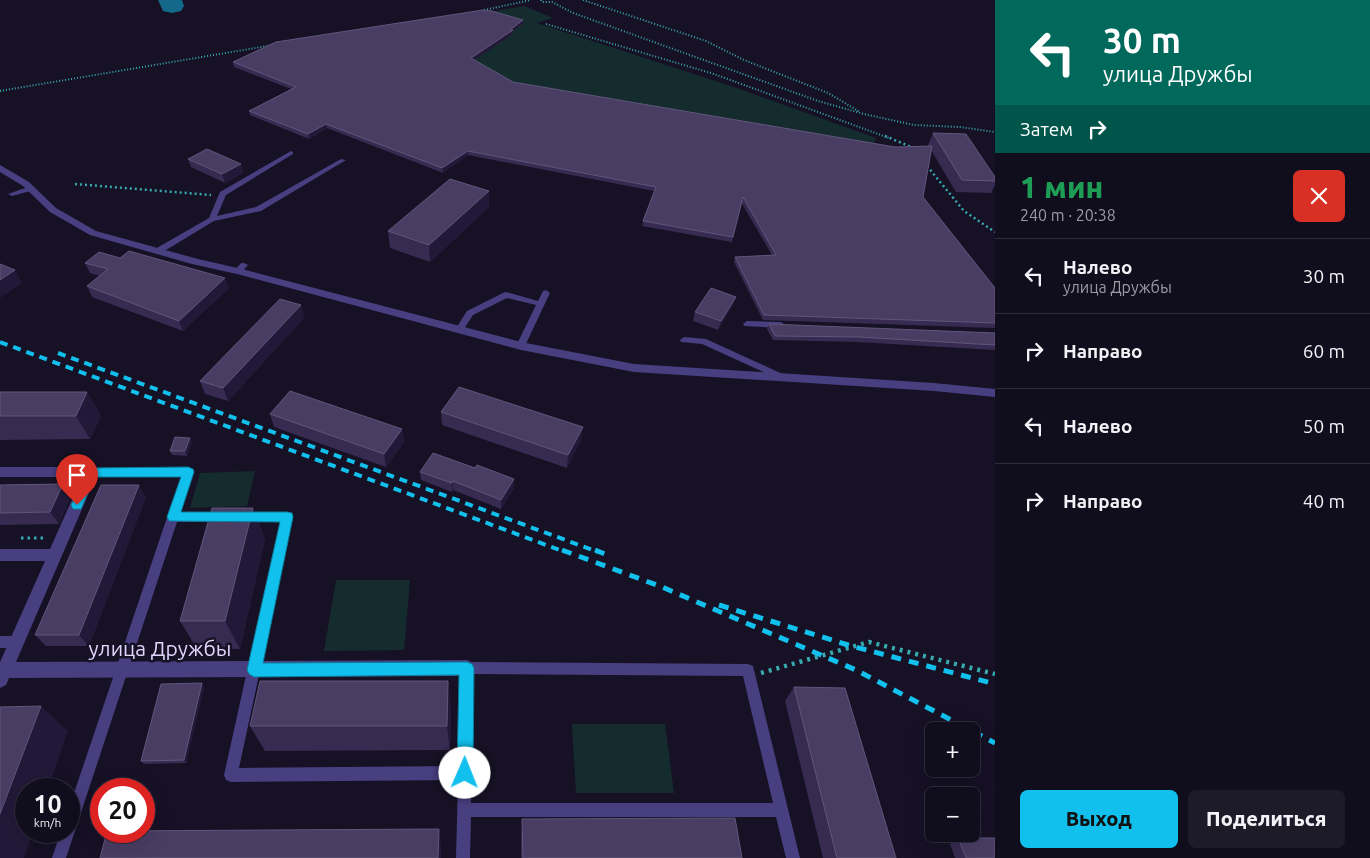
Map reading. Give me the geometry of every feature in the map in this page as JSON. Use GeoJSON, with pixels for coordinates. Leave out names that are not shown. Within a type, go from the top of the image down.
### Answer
{"type":"FeatureCollection","features":[{"type":"Feature","properties":{"kind":"street"},"geometry":{"type":"LineString","coordinates":[[0,168],[31,188],[53,210],[94,232],[196,262],[241,268],[521,346],[634,368],[934,387],[995,393]]}},
{"type":"Feature","properties":{"kind":"street"},"geometry":{"type":"LineString","coordinates":[[0,472],[91,472],[2,675]]}},
{"type":"Feature","properties":{"kind":"street"},"geometry":{"type":"LineString","coordinates":[[0,555],[55,555]]}},
{"type":"Feature","properties":{"kind":"street","name":"улица Дружбы"},"geometry":{"type":"LineString","coordinates":[[2,675],[122,670],[467,668]]}},
{"type":"Feature","properties":{"kind":"lane"},"geometry":{"type":"LineString","coordinates":[[212,219],[223,194],[291,153]]}},
{"type":"Feature","properties":{"kind":"lane"},"geometry":{"type":"LineString","coordinates":[[158,251],[212,219],[258,209],[343,160]]}},
{"type":"Feature","properties":{"kind":"lane"},"geometry":{"type":"LineString","coordinates":[[12,194],[31,188]]}},
{"type":"Feature","properties":{"kind":"lane"},"geometry":{"type":"LineString","coordinates":[[521,346],[546,293]]}},
{"type":"Feature","properties":{"kind":"lane"},"geometry":{"type":"LineString","coordinates":[[458,330],[470,313],[506,295],[541,304]]}},
{"type":"Feature","properties":{"kind":"lane"},"geometry":{"type":"LineString","coordinates":[[746,324],[793,326]]}},
{"type":"Feature","properties":{"kind":"lane"},"geometry":{"type":"LineString","coordinates":[[684,340],[703,341],[785,378]]}},
{"type":"Feature","properties":{"kind":"lane"},"geometry":{"type":"LineString","coordinates":[[80,794],[188,472],[91,472]]}},
{"type":"Feature","properties":{"kind":"lane"},"geometry":{"type":"LineString","coordinates":[[173,517],[287,517],[231,775],[465,773]]}},
{"type":"Feature","properties":{"kind":"lane"},"geometry":{"type":"LineString","coordinates":[[0,642],[17,642]]}},
{"type":"Feature","properties":{"kind":"lane"},"geometry":{"type":"LineString","coordinates":[[463,858],[467,668],[748,670],[793,858]]}},
{"type":"Feature","properties":{"kind":"lane"},"geometry":{"type":"LineString","coordinates":[[464,810],[781,810]]}},
{"type":"Feature","properties":{"kind":"lane"},"geometry":{"type":"LineString","coordinates":[[59,858],[64,843]]}},
{"type":"Feature","properties":{"kind":"path"},"geometry":{"type":"LineString","coordinates":[[484,10],[531,0]]}},
{"type":"Feature","properties":{"kind":"path"},"geometry":{"type":"LineString","coordinates":[[541,0],[542,2],[552,2],[573,13],[818,101],[914,125],[960,127],[995,132]]}},
{"type":"Feature","properties":{"kind":"path"},"geometry":{"type":"LineString","coordinates":[[583,0],[706,41],[744,60],[821,90],[864,114]]}},
{"type":"Feature","properties":{"kind":"path"},"geometry":{"type":"LineString","coordinates":[[546,24],[714,74],[914,148]]}},
{"type":"Feature","properties":{"kind":"path"},"geometry":{"type":"LineString","coordinates":[[0,90],[275,44]]}},
{"type":"Feature","properties":{"kind":"path"},"geometry":{"type":"LineString","coordinates":[[924,161],[945,192],[958,206],[975,222],[995,232]]}},
{"type":"Feature","properties":{"kind":"path"},"geometry":{"type":"LineString","coordinates":[[75,184],[211,196]]}},
{"type":"Feature","properties":{"kind":"path"},"geometry":{"type":"LineString","coordinates":[[18,538],[63,538]]}},
{"type":"Feature","properties":{"kind":"path"},"geometry":{"type":"LineString","coordinates":[[750,677],[869,642],[995,674]]}},
{"type":"Feature","properties":{"kind":"green space"},"geometry":{"type":"Polygon","coordinates":[[[524,6],[553,18],[537,23],[737,88],[876,138],[871,148],[513,86],[471,62],[495,46],[483,13],[524,6]]]}},
{"type":"Feature","properties":{"kind":"green space"},"geometry":{"type":"Polygon","coordinates":[[[255,471],[247,506],[190,508],[200,473],[255,471]]]}},
{"type":"Feature","properties":{"kind":"green space"},"geometry":{"type":"Polygon","coordinates":[[[336,580],[410,580],[404,650],[324,651],[336,580]]]}},
{"type":"Feature","properties":{"kind":"green space"},"geometry":{"type":"Polygon","coordinates":[[[572,724],[665,724],[674,793],[576,793],[572,724]]]}},
{"type":"Feature","properties":{"kind":"building"},"geometry":{"type":"Polygon","coordinates":[[[483,10],[523,20],[510,30],[513,30],[471,58],[513,82],[895,147],[932,146],[923,197],[995,288],[995,323],[764,315],[735,257],[776,255],[743,197],[733,237],[643,221],[656,187],[468,151],[442,168],[326,124],[308,134],[249,111],[296,87],[233,62],[276,42],[483,10]]]}},
{"type":"Feature","properties":{"kind":"building"},"geometry":{"type":"Polygon","coordinates":[[[933,133],[966,134],[995,177],[995,181],[962,180],[933,133]]]}},
{"type":"Feature","properties":{"kind":"building"},"geometry":{"type":"Polygon","coordinates":[[[207,149],[241,164],[222,174],[188,159],[207,149]]]}},
{"type":"Feature","properties":{"kind":"building"},"geometry":{"type":"Polygon","coordinates":[[[450,179],[489,191],[429,245],[388,231],[450,179]]]}},
{"type":"Feature","properties":{"kind":"building"},"geometry":{"type":"Polygon","coordinates":[[[129,251],[225,278],[179,321],[87,286],[108,269],[85,263],[99,252],[120,258],[129,251]]]}},
{"type":"Feature","properties":{"kind":"building"},"geometry":{"type":"Polygon","coordinates":[[[0,264],[15,270],[0,280],[0,264]]]}},
{"type":"Feature","properties":{"kind":"building"},"geometry":{"type":"Polygon","coordinates":[[[711,288],[736,297],[721,321],[695,312],[711,288]]]}},
{"type":"Feature","properties":{"kind":"building"},"geometry":{"type":"Polygon","coordinates":[[[280,299],[301,305],[223,388],[200,381],[280,299]]]}},
{"type":"Feature","properties":{"kind":"building"},"geometry":{"type":"Polygon","coordinates":[[[769,324],[995,333],[995,345],[858,337],[775,336],[769,324]]]}},
{"type":"Feature","properties":{"kind":"building"},"geometry":{"type":"Polygon","coordinates":[[[459,387],[583,427],[568,455],[441,412],[459,387]]]}},
{"type":"Feature","properties":{"kind":"building"},"geometry":{"type":"Polygon","coordinates":[[[290,391],[402,429],[384,454],[270,414],[290,391]]]}},
{"type":"Feature","properties":{"kind":"building"},"geometry":{"type":"Polygon","coordinates":[[[0,392],[87,392],[76,416],[0,416],[0,392]]]}},
{"type":"Feature","properties":{"kind":"building"},"geometry":{"type":"Polygon","coordinates":[[[175,437],[190,438],[185,451],[170,451],[175,437]]]}},
{"type":"Feature","properties":{"kind":"building"},"geometry":{"type":"Polygon","coordinates":[[[433,453],[475,468],[477,465],[514,479],[501,500],[453,481],[452,483],[420,472],[433,453]]]}},
{"type":"Feature","properties":{"kind":"building"},"geometry":{"type":"Polygon","coordinates":[[[63,484],[50,512],[0,513],[0,485],[63,484]]]}},
{"type":"Feature","properties":{"kind":"building"},"geometry":{"type":"Polygon","coordinates":[[[101,485],[139,485],[79,635],[35,635],[101,485]]]}},
{"type":"Feature","properties":{"kind":"building"},"geometry":{"type":"Polygon","coordinates":[[[212,508],[253,508],[225,621],[180,621],[212,508]]]}},
{"type":"Feature","properties":{"kind":"building"},"geometry":{"type":"Polygon","coordinates":[[[260,681],[448,681],[447,726],[250,726],[260,681]]]}},
{"type":"Feature","properties":{"kind":"building"},"geometry":{"type":"Polygon","coordinates":[[[202,683],[184,760],[141,761],[161,684],[202,683]]]}},
{"type":"Feature","properties":{"kind":"building"},"geometry":{"type":"Polygon","coordinates":[[[794,687],[845,688],[896,858],[837,858],[794,687]]]}},
{"type":"Feature","properties":{"kind":"building"},"geometry":{"type":"Polygon","coordinates":[[[41,706],[0,814],[0,707],[41,706]]]}},
{"type":"Feature","properties":{"kind":"building"},"geometry":{"type":"Polygon","coordinates":[[[735,818],[742,858],[523,858],[522,819],[735,818]]]}},
{"type":"Feature","properties":{"kind":"building"},"geometry":{"type":"Polygon","coordinates":[[[439,829],[438,858],[100,858],[104,843],[155,843],[155,831],[439,829]]]}},
{"type":"Feature","properties":{"kind":"building"},"geometry":{"type":"Polygon","coordinates":[[[980,838],[995,838],[995,858],[966,858],[960,842],[980,842],[980,838]]]}},
{"type":"Feature","properties":{"kind":"taxiway"},"geometry":{"type":"LineString","coordinates":[[170,0],[172,6]]}},
{"type":"Feature","properties":{"kind":"railway"},"geometry":{"type":"LineString","coordinates":[[0,342],[565,552]]}},
{"type":"Feature","properties":{"kind":"railway"},"geometry":{"type":"LineString","coordinates":[[58,353],[598,552]]}},
{"type":"Feature","properties":{"kind":"railway"},"geometry":{"type":"LineString","coordinates":[[562,550],[662,587],[856,670],[995,743]]}},
{"type":"Feature","properties":{"kind":"railway"},"geometry":{"type":"LineString","coordinates":[[595,550],[605,554]]}},
{"type":"Feature","properties":{"kind":"railway"},"geometry":{"type":"LineString","coordinates":[[719,605],[848,645],[995,684]]}},
{"type":"Feature","properties":{"kind":"route"},"geometry":{"type":"LineString","coordinates":[[77,505],[91,472],[188,472],[173,517],[287,517],[254,670],[467,668],[465,773]]}}]}
